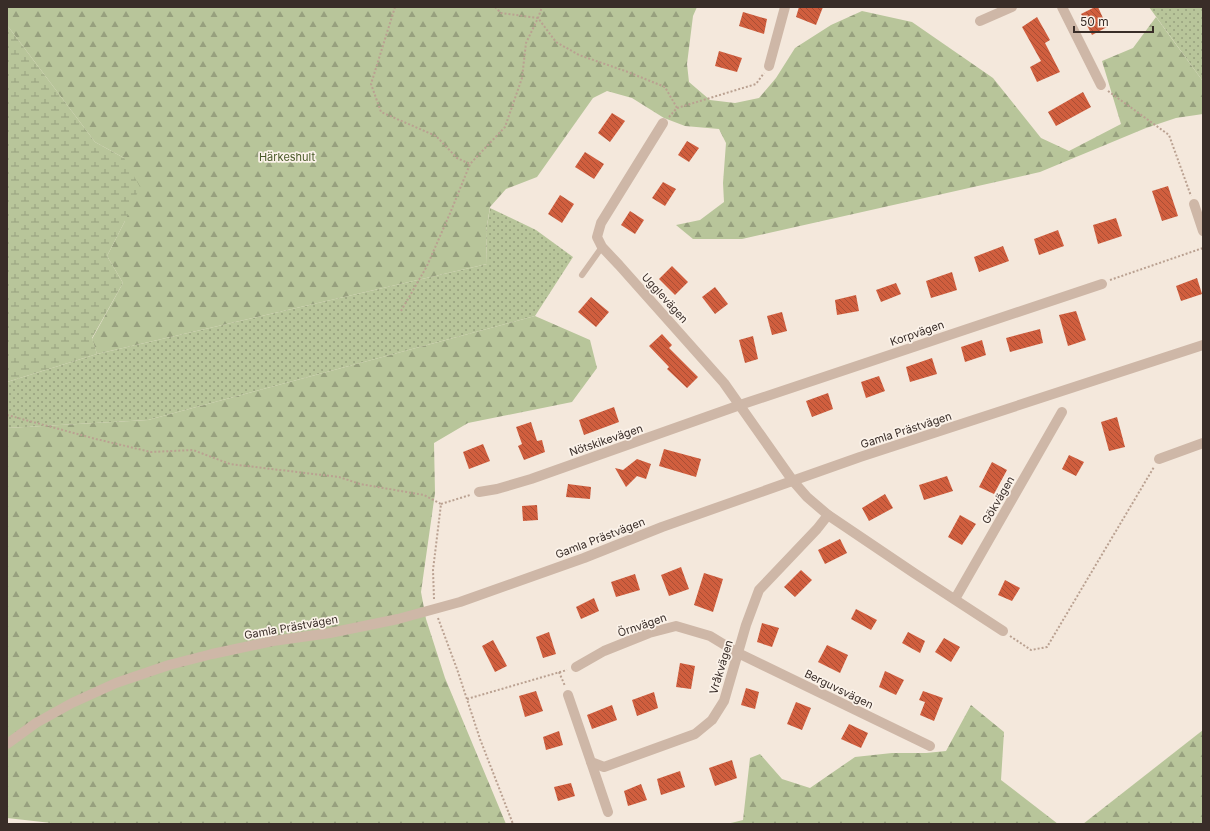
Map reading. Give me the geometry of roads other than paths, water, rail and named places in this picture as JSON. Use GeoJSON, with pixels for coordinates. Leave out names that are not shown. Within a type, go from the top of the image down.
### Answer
{"type":"FeatureCollection","features":[{"type":"Feature","properties":{"kind":"street"},"geometry":{"type":"LineString","coordinates":[[770,66],[785,7]]}},
{"type":"Feature","properties":{"kind":"street"},"geometry":{"type":"LineString","coordinates":[[980,21],[1012,7]]}},
{"type":"Feature","properties":{"kind":"street"},"geometry":{"type":"LineString","coordinates":[[1062,7],[1101,85]]}},
{"type":"Feature","properties":{"kind":"street"},"geometry":{"type":"LineString","coordinates":[[602,247],[597,237],[601,223],[663,123]]}},
{"type":"Feature","properties":{"kind":"street"},"geometry":{"type":"LineString","coordinates":[[1194,204],[1203,231]]}},
{"type":"Feature","properties":{"kind":"street","name":"Ugglevägen"},"geometry":{"type":"LineString","coordinates":[[602,247],[724,383],[793,481]]}},
{"type":"Feature","properties":{"kind":"street","name":"Korpvägen"},"geometry":{"type":"LineString","coordinates":[[740,405],[1102,284]]}},
{"type":"Feature","properties":{"kind":"street","name":"Gamla Prästvägen"},"geometry":{"type":"LineString","coordinates":[[7,744],[36,723],[72,703],[116,683],[169,665],[266,642],[338,631],[398,619],[460,602],[584,558],[662,527],[860,457],[1203,345]]}},
{"type":"Feature","properties":{"kind":"street","name":"Nötskikevägen"},"geometry":{"type":"LineString","coordinates":[[479,492],[532,480],[740,405]]}},
{"type":"Feature","properties":{"kind":"street","name":"Gökvägen"},"geometry":{"type":"LineString","coordinates":[[955,599],[1062,412]]}},
{"type":"Feature","properties":{"kind":"street"},"geometry":{"type":"LineString","coordinates":[[1159,459],[1203,443]]}},
{"type":"Feature","properties":{"kind":"street"},"geometry":{"type":"LineString","coordinates":[[793,481],[807,497],[828,514],[1003,631]]}},
{"type":"Feature","properties":{"kind":"street","name":"Vråkvägen"},"geometry":{"type":"LineString","coordinates":[[591,762],[604,767],[695,734],[712,720],[724,701],[746,625],[759,590],[817,529],[828,514]]}},
{"type":"Feature","properties":{"kind":"street","name":"Örnvägen"},"geometry":{"type":"LineString","coordinates":[[576,667],[604,651],[649,633],[676,626],[710,636],[738,653]]}},
{"type":"Feature","properties":{"kind":"street","name":"Berguvsvägen"},"geometry":{"type":"LineString","coordinates":[[738,653],[930,746]]}},
{"type":"Feature","properties":{"kind":"street"},"geometry":{"type":"LineString","coordinates":[[568,695],[608,812]]}},
{"type":"Feature","properties":{"kind":"lane"},"geometry":{"type":"LineString","coordinates":[[582,275],[602,247]]}},
{"type":"Feature","properties":{"kind":"park label","name":"Härkeshult"},"geometry":{"type":"Point","coordinates":[287,157]}}]}
